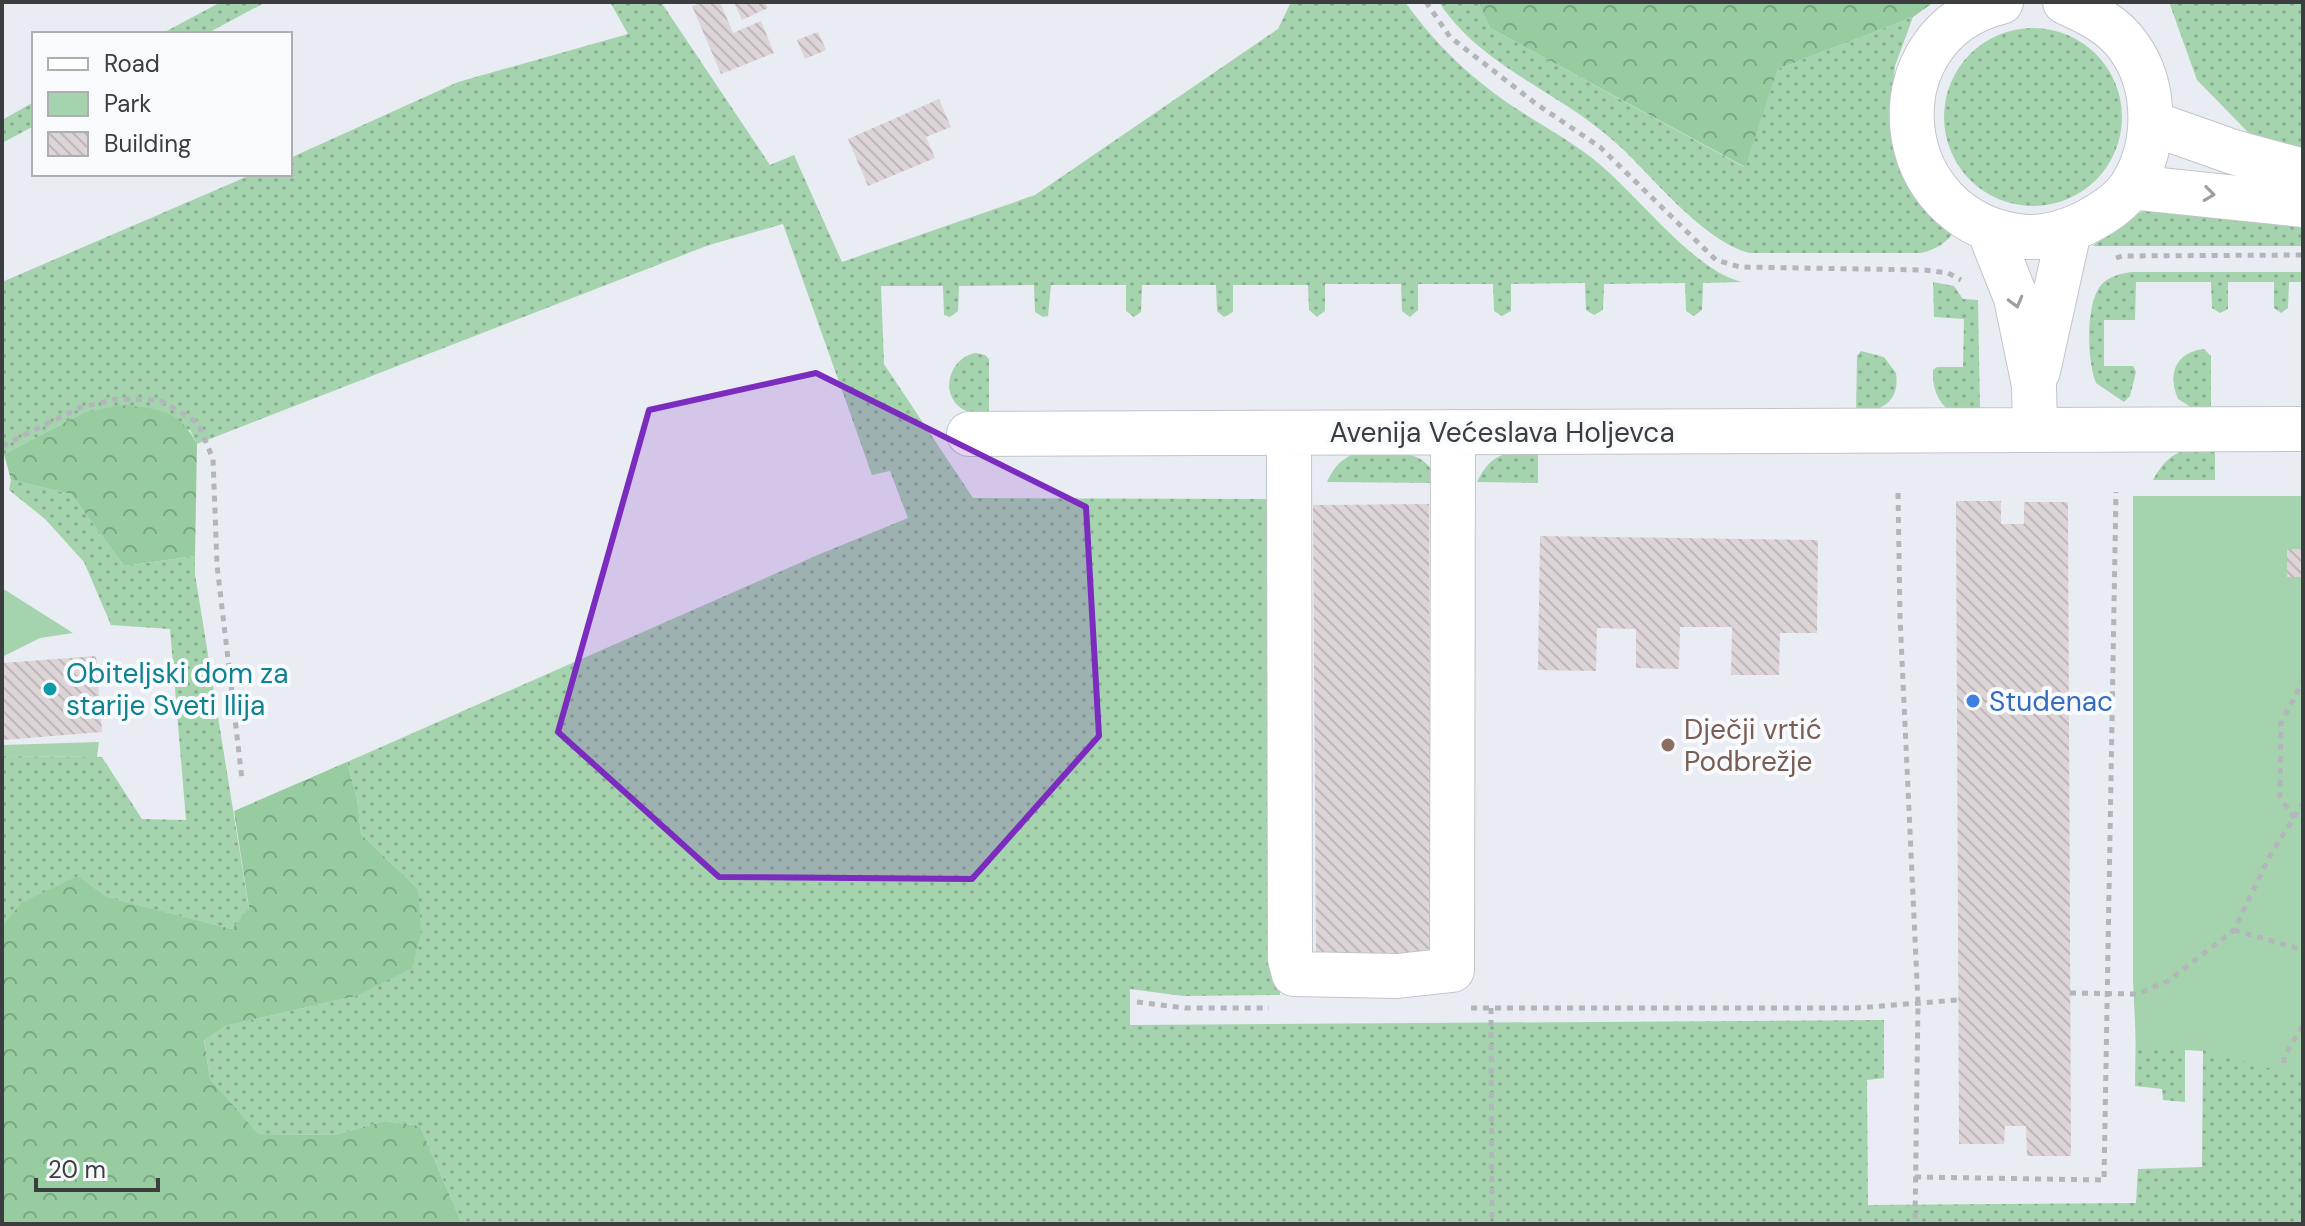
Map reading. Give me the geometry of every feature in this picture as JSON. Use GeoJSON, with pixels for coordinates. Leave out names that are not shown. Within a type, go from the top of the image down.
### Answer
{"type":"FeatureCollection","features":[{"type":"Feature","properties":{"kind":"street"},"geometry":{"type":"LineString","coordinates":[[2001,2],[1983,6],[1949,29],[1924,61],[1912,100],[1913,140],[1927,178],[1953,209],[1989,230],[2029,237],[2069,231],[2105,212],[2131,187],[2146,154],[2151,123],[2147,83],[2129,46],[2100,18],[2065,2]]}},
{"type":"Feature","properties":{"kind":"street"},"geometry":{"type":"LineString","coordinates":[[2151,123],[2233,152],[2303,171]]}},
{"type":"Feature","properties":{"kind":"street"},"geometry":{"type":"LineString","coordinates":[[2131,187],[2303,205]]}},
{"type":"Feature","properties":{"kind":"street"},"geometry":{"type":"LineString","coordinates":[[1989,230],[2016,298],[2034,385],[2035,430]]}},
{"type":"Feature","properties":{"kind":"street"},"geometry":{"type":"LineString","coordinates":[[2034,385],[2069,231]]}},
{"type":"Feature","properties":{"kind":"street","name":"Avenija Većeslava Holjevca"},"geometry":{"type":"LineString","coordinates":[[969,434],[2303,429]]}},
{"type":"Feature","properties":{"kind":"street"},"geometry":{"type":"LineString","coordinates":[[1289,433],[1290,959],[1294,974],[1397,976],[1452,970],[1453,432]]}},
{"type":"Feature","properties":{"kind":"path"},"geometry":{"type":"LineString","coordinates":[[1426,2],[1450,37],[1535,103],[1600,147],[1716,260],[1740,267],[1925,270],[1948,273],[1966,286]]}},
{"type":"Feature","properties":{"kind":"path"},"geometry":{"type":"LineString","coordinates":[[2111,261],[2122,256],[2303,255]]}},
{"type":"Feature","properties":{"kind":"path"},"geometry":{"type":"LineString","coordinates":[[2,446],[79,408],[116,399],[160,400],[198,423],[213,459],[217,565],[242,779]]}},
{"type":"Feature","properties":{"kind":"path"},"geometry":{"type":"LineString","coordinates":[[1915,1177],[2104,1180],[2116,492]]}},
{"type":"Feature","properties":{"kind":"path"},"geometry":{"type":"LineString","coordinates":[[1898,493],[1900,617],[1918,1003],[1915,1224]]}},
{"type":"Feature","properties":{"kind":"path"},"geometry":{"type":"LineString","coordinates":[[2294,818],[2280,797],[2281,723],[2303,681]]}},
{"type":"Feature","properties":{"kind":"path"},"geometry":{"type":"LineString","coordinates":[[2070,993],[2137,994],[2168,981],[2234,930],[2270,856],[2303,803]]}},
{"type":"Feature","properties":{"kind":"path"},"geometry":{"type":"LineString","coordinates":[[2234,930],[2303,950]]}},
{"type":"Feature","properties":{"kind":"path"},"geometry":{"type":"LineString","coordinates":[[1464,1008],[1856,1008],[1958,1000]]}},
{"type":"Feature","properties":{"kind":"path"},"geometry":{"type":"LineString","coordinates":[[1137,1002],[1185,1008],[1279,1008]]}},
{"type":"Feature","properties":{"kind":"path"},"geometry":{"type":"LineString","coordinates":[[1491,1008],[1492,1224]]}},
{"type":"Feature","properties":{"kind":"path"},"geometry":{"type":"LineString","coordinates":[[2284,1063],[2284,1057],[2303,1025]]}},
{"type":"Feature","properties":{"kind":"highlighted area"},"geometry":{"type":"Polygon","coordinates":[[[816,373],[1086,507],[1099,736],[972,879],[719,877],[558,732],[649,410],[816,373]]]}},
{"type":"Feature","properties":{"kind":"green space"},"geometry":{"type":"Polygon","coordinates":[[[221,2],[266,2],[210,32],[165,32],[221,2]]]}},
{"type":"Feature","properties":{"kind":"green space"},"geometry":{"type":"Polygon","coordinates":[[[610,2],[661,2],[770,165],[794,155],[842,262],[1035,195],[1278,29],[1291,2],[1405,2],[1442,47],[1474,77],[1592,158],[1684,246],[1723,275],[1742,282],[1703,283],[1702,310],[1694,316],[1686,311],[1685,283],[1604,284],[1603,310],[1594,315],[1586,310],[1585,283],[1511,284],[1511,311],[1502,316],[1494,311],[1493,284],[1418,284],[1418,310],[1410,317],[1402,311],[1401,284],[1325,284],[1325,311],[1317,317],[1309,310],[1308,285],[1233,285],[1233,312],[1224,317],[1217,311],[1216,285],[1142,285],[1141,312],[1134,317],[1126,311],[1126,285],[1051,285],[1048,316],[1043,317],[1035,312],[1034,285],[959,286],[958,311],[950,317],[944,315],[943,286],[881,286],[884,364],[973,498],[1278,499],[1280,995],[1183,996],[1130,989],[1130,1025],[1884,1020],[1884,1078],[1867,1080],[1868,1205],[2136,1203],[2138,1169],[2202,1167],[2203,1051],[2185,1050],[2185,1102],[2163,1100],[2162,1089],[2135,1086],[2136,1015],[2303,1056],[2303,1224],[462,1224],[420,1126],[385,1121],[334,1135],[257,1134],[210,1079],[204,1039],[225,1026],[356,996],[418,889],[361,834],[357,799],[347,762],[908,518],[890,471],[872,475],[783,224],[709,245],[197,444],[190,430],[83,413],[4,454],[2,282],[248,176],[292,176],[292,157],[458,82],[628,34],[610,2]]]}},
{"type":"Feature","properties":{"kind":"green space"},"geometry":{"type":"Polygon","coordinates":[[[1439,2],[1478,2],[1490,28],[1744,167],[1778,69],[1913,17],[1895,66],[1890,117],[1904,166],[1956,230],[1941,245],[1921,253],[1750,253],[1732,246],[1696,221],[1593,124],[1476,44],[1439,2]]]}},
{"type":"Feature","properties":{"kind":"green space"},"geometry":{"type":"Polygon","coordinates":[[[1478,2],[1934,2],[1913,17],[1778,69],[1745,167],[1490,28],[1478,2]]]}},
{"type":"Feature","properties":{"kind":"green space"},"geometry":{"type":"Polygon","coordinates":[[[2169,2],[2303,2],[2303,165],[2280,165],[2197,80],[2169,2]]]}},
{"type":"Feature","properties":{"kind":"green space"},"geometry":{"type":"Polygon","coordinates":[[[2033,28],[2067,35],[2096,54],[2115,83],[2122,117],[2115,151],[2096,180],[2067,199],[2033,206],[1999,199],[1970,180],[1951,151],[1944,117],[1951,83],[1970,54],[1999,35],[2033,28]]]}},
{"type":"Feature","properties":{"kind":"green space"},"geometry":{"type":"Polygon","coordinates":[[[32,103],[32,127],[2,143],[2,120],[32,103]]]}},
{"type":"Feature","properties":{"kind":"green space"},"geometry":{"type":"Polygon","coordinates":[[[2155,207],[2263,216],[2303,228],[2303,246],[2093,246],[2121,223],[2155,207]]]}},
{"type":"Feature","properties":{"kind":"green space"},"geometry":{"type":"Polygon","coordinates":[[[2131,272],[2303,272],[2303,282],[2289,282],[2288,308],[2281,313],[2274,308],[2274,282],[2228,282],[2228,309],[2220,313],[2212,308],[2211,282],[2136,282],[2135,320],[2104,320],[2104,366],[2133,366],[2136,372],[2130,396],[2124,402],[2096,383],[2089,332],[2093,304],[2102,284],[2112,277],[2131,272]]]}},
{"type":"Feature","properties":{"kind":"green space"},"geometry":{"type":"Polygon","coordinates":[[[1933,282],[1954,286],[1963,299],[1978,300],[1980,411],[1952,411],[1936,394],[1933,370],[1937,367],[1963,367],[1964,319],[1934,317],[1933,282]]]}},
{"type":"Feature","properties":{"kind":"green space"},"geometry":{"type":"Polygon","coordinates":[[[2204,349],[2211,356],[2211,411],[2197,411],[2178,399],[2173,381],[2176,366],[2181,360],[2194,351],[2204,349]]]}},
{"type":"Feature","properties":{"kind":"green space"},"geometry":{"type":"Polygon","coordinates":[[[1861,351],[1884,357],[1896,373],[1896,383],[1892,398],[1887,403],[1874,410],[1856,413],[1857,356],[1861,351]]]}},
{"type":"Feature","properties":{"kind":"green space"},"geometry":{"type":"Polygon","coordinates":[[[976,353],[989,359],[989,414],[964,410],[956,404],[949,387],[953,369],[967,356],[976,353]]]}},
{"type":"Feature","properties":{"kind":"green space"},"geometry":{"type":"Polygon","coordinates":[[[122,405],[157,410],[175,417],[197,444],[195,556],[124,566],[71,494],[11,480],[4,454],[83,413],[122,405]]]}},
{"type":"Feature","properties":{"kind":"green space"},"geometry":{"type":"Polygon","coordinates":[[[2215,447],[2215,480],[2153,480],[2165,463],[2178,453],[2215,447]]]}},
{"type":"Feature","properties":{"kind":"green space"},"geometry":{"type":"Polygon","coordinates":[[[1538,449],[1538,483],[1477,482],[1488,464],[1501,455],[1538,449]]]}},
{"type":"Feature","properties":{"kind":"green space"},"geometry":{"type":"Polygon","coordinates":[[[1359,452],[1395,452],[1416,457],[1425,462],[1437,483],[1327,482],[1340,463],[1359,452]]]}},
{"type":"Feature","properties":{"kind":"green space"},"geometry":{"type":"Polygon","coordinates":[[[11,480],[71,494],[124,566],[195,556],[195,574],[249,909],[232,929],[105,897],[78,876],[2,928],[2,756],[102,757],[142,819],[186,820],[170,629],[111,625],[84,562],[45,519],[9,490],[11,480]]]}},
{"type":"Feature","properties":{"kind":"green space"},"geometry":{"type":"Polygon","coordinates":[[[2133,496],[2303,496],[2303,1071],[2276,1070],[2203,1050],[2136,1045],[2133,980],[2133,496]]]}},
{"type":"Feature","properties":{"kind":"green space"},"geometry":{"type":"Polygon","coordinates":[[[2,588],[73,633],[40,638],[2,657],[2,588]]]}},
{"type":"Feature","properties":{"kind":"green space"},"geometry":{"type":"Polygon","coordinates":[[[99,742],[97,757],[2,756],[2,745],[99,742]]]}},
{"type":"Feature","properties":{"kind":"green space"},"geometry":{"type":"Polygon","coordinates":[[[347,762],[357,799],[361,834],[418,889],[421,933],[412,968],[356,996],[225,1026],[204,1040],[210,1079],[258,1134],[334,1135],[385,1121],[420,1126],[462,1224],[2,1224],[2,928],[21,903],[78,876],[106,897],[232,929],[249,908],[234,811],[347,762]]]}},
{"type":"Feature","properties":{"kind":"building"},"geometry":{"type":"Polygon","coordinates":[[[702,2],[720,2],[733,33],[761,21],[774,53],[721,74],[692,6],[702,2]]]}},
{"type":"Feature","properties":{"kind":"building"},"geometry":{"type":"Polygon","coordinates":[[[734,2],[765,2],[768,8],[742,20],[734,2]]]}},
{"type":"Feature","properties":{"kind":"building"},"geometry":{"type":"Polygon","coordinates":[[[818,32],[826,50],[805,59],[797,40],[818,32]]]}},
{"type":"Feature","properties":{"kind":"building"},"geometry":{"type":"Polygon","coordinates":[[[939,99],[951,127],[926,137],[935,158],[868,186],[848,139],[939,99]]]}},
{"type":"Feature","properties":{"kind":"building"},"geometry":{"type":"Polygon","coordinates":[[[1956,501],[2001,501],[2001,524],[2024,524],[2024,502],[2068,502],[2071,1156],[2027,1156],[2026,1126],[2005,1126],[2004,1144],[1959,1144],[1956,501]]]}},
{"type":"Feature","properties":{"kind":"building"},"geometry":{"type":"Polygon","coordinates":[[[1429,504],[1431,967],[1316,967],[1313,505],[1429,504]]]}},
{"type":"Feature","properties":{"kind":"building"},"geometry":{"type":"Polygon","coordinates":[[[1540,536],[1818,540],[1817,633],[1780,633],[1779,675],[1731,675],[1732,627],[1680,627],[1679,669],[1636,668],[1636,629],[1597,628],[1596,671],[1538,670],[1540,536]]]}},
{"type":"Feature","properties":{"kind":"building"},"geometry":{"type":"Polygon","coordinates":[[[2287,549],[2303,549],[2303,577],[2287,577],[2287,549]]]}},
{"type":"Feature","properties":{"kind":"building","name":"Obiteljski dom za starije Sveti Ilija"},"geometry":{"type":"Polygon","coordinates":[[[96,656],[102,732],[4,740],[2,663],[96,656]]]}},
{"type":"Feature","properties":{"kind":"place","name":"Obiteljski dom za starije Sveti Ilija"},"geometry":{"type":"Point","coordinates":[50,689]}},
{"type":"Feature","properties":{"kind":"place","name":"Studenac"},"geometry":{"type":"Point","coordinates":[1973,701]}},
{"type":"Feature","properties":{"kind":"place","name":"Dječji vrtić Podbrežje"},"geometry":{"type":"Point","coordinates":[1668,745]}}]}
